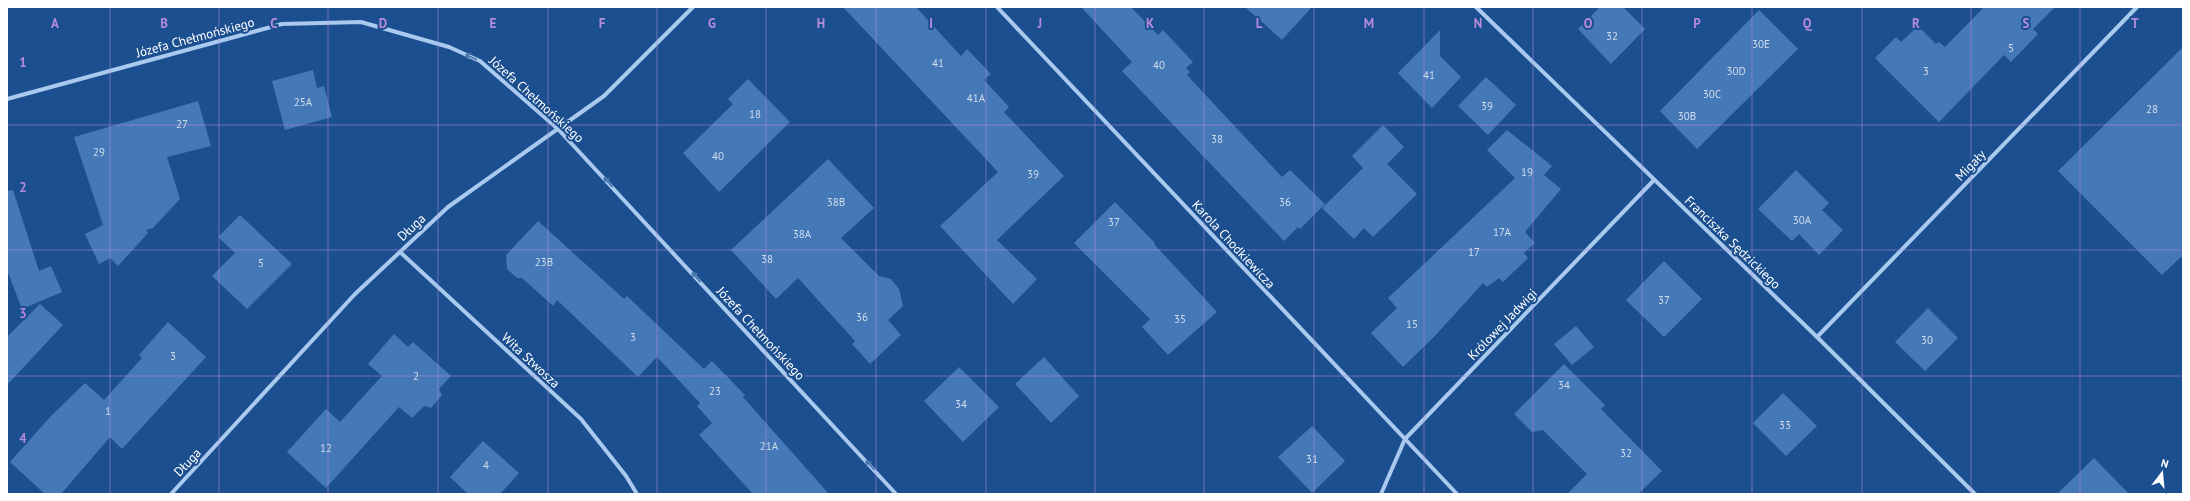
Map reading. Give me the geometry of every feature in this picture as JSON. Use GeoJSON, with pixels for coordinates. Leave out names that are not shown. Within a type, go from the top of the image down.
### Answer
{"type":"FeatureCollection","features":[{"type":"Feature","properties":{"kind":"street","name":"Długa"},"geometry":{"type":"LineString","coordinates":[[171,494],[355,294],[448,207],[604,96],[693,7]]}},
{"type":"Feature","properties":{"kind":"street","name":"Karola Chodkiewicza"},"geometry":{"type":"LineString","coordinates":[[997,7],[1457,494]]}},
{"type":"Feature","properties":{"kind":"street","name":"Franciszka Sędzickiego"},"geometry":{"type":"LineString","coordinates":[[1476,7],[1817,337],[1975,494]]}},
{"type":"Feature","properties":{"kind":"street","name":"Migały"},"geometry":{"type":"LineString","coordinates":[[1817,337],[2137,7]]}},
{"type":"Feature","properties":{"kind":"street","name":"Józefa Chełmońskiego"},"geometry":{"type":"LineString","coordinates":[[7,99],[282,24],[361,22],[449,47],[480,62],[558,129],[896,494]]}},
{"type":"Feature","properties":{"kind":"street","name":"Królowej Jadwigi"},"geometry":{"type":"LineString","coordinates":[[1381,494],[1405,439],[1654,180]]}},
{"type":"Feature","properties":{"kind":"street","name":"Wita Stwosza"},"geometry":{"type":"LineString","coordinates":[[400,252],[581,419],[626,476],[637,494]]}},
{"type":"Feature","properties":{"kind":"building"},"geometry":{"type":"Polygon","coordinates":[[[843,7],[916,7],[961,56],[967,49],[991,74],[984,80],[1009,107],[1004,112],[1064,176],[997,240],[1037,279],[1013,304],[940,226],[998,172],[843,7]]]}},
{"type":"Feature","properties":{"kind":"building"},"geometry":{"type":"Polygon","coordinates":[[[1081,7],[1131,7],[1158,35],[1163,30],[1193,62],[1186,68],[1190,72],[1187,75],[1282,177],[1290,170],[1325,204],[1300,229],[1298,227],[1284,241],[1122,71],[1132,62],[1081,7]]]}},
{"type":"Feature","properties":{"kind":"building"},"geometry":{"type":"Polygon","coordinates":[[[1245,7],[1312,7],[1282,40],[1245,7]]]}},
{"type":"Feature","properties":{"kind":"building"},"geometry":{"type":"Polygon","coordinates":[[[1600,7],[1623,7],[1645,29],[1611,64],[1578,29],[1600,7]]]}},
{"type":"Feature","properties":{"kind":"building"},"geometry":{"type":"Polygon","coordinates":[[[1984,7],[2055,7],[2033,29],[2038,34],[2011,62],[2004,55],[1939,122],[1875,58],[1896,37],[1901,42],[1918,26],[1936,44],[1939,42],[1945,47],[1984,7]]]}},
{"type":"Feature","properties":{"kind":"building"},"geometry":{"type":"Polygon","coordinates":[[[1759,10],[1798,49],[1697,149],[1660,111],[1759,10]]]}},
{"type":"Feature","properties":{"kind":"building"},"geometry":{"type":"Polygon","coordinates":[[[1440,30],[1440,56],[1461,77],[1432,108],[1398,73],[1440,30]]]}},
{"type":"Feature","properties":{"kind":"building"},"geometry":{"type":"Polygon","coordinates":[[[2183,47],[2183,255],[2162,275],[2058,171],[2183,47]]]}},
{"type":"Feature","properties":{"kind":"building"},"geometry":{"type":"Polygon","coordinates":[[[313,70],[317,88],[324,86],[332,117],[285,130],[272,81],[313,70]]]}},
{"type":"Feature","properties":{"kind":"building"},"geometry":{"type":"Polygon","coordinates":[[[1486,77],[1516,105],[1488,135],[1458,106],[1486,77]]]}},
{"type":"Feature","properties":{"kind":"building"},"geometry":{"type":"Polygon","coordinates":[[[748,79],[790,122],[719,192],[683,153],[733,104],[728,99],[748,79]]]}},
{"type":"Feature","properties":{"kind":"building"},"geometry":{"type":"Polygon","coordinates":[[[198,101],[211,146],[167,157],[180,199],[153,228],[146,230],[148,233],[118,266],[110,258],[99,264],[85,234],[103,225],[74,137],[198,101]]]}},
{"type":"Feature","properties":{"kind":"building"},"geometry":{"type":"Polygon","coordinates":[[[1383,125],[1404,147],[1387,164],[1417,194],[1373,237],[1364,228],[1354,239],[1322,208],[1363,168],[1352,156],[1383,125]]]}},
{"type":"Feature","properties":{"kind":"building"},"geometry":{"type":"Polygon","coordinates":[[[1507,130],[1552,166],[1544,175],[1561,189],[1525,232],[1535,243],[1524,253],[1528,258],[1503,282],[1499,278],[1487,287],[1483,283],[1433,338],[1403,367],[1371,333],[1397,308],[1388,298],[1515,178],[1487,150],[1507,130]]]}},
{"type":"Feature","properties":{"kind":"building"},"geometry":{"type":"Polygon","coordinates":[[[828,159],[874,208],[841,238],[879,276],[891,279],[899,289],[903,306],[888,320],[901,335],[870,364],[852,344],[855,341],[798,278],[776,299],[731,250],[828,159]]]}},
{"type":"Feature","properties":{"kind":"building"},"geometry":{"type":"Polygon","coordinates":[[[1796,170],[1829,203],[1822,210],[1843,230],[1819,255],[1799,234],[1792,241],[1758,209],[1796,170]]]}},
{"type":"Feature","properties":{"kind":"building"},"geometry":{"type":"Polygon","coordinates":[[[13,190],[39,271],[51,266],[62,292],[22,309],[7,270],[7,191],[13,190]]]}},
{"type":"Feature","properties":{"kind":"building"},"geometry":{"type":"Polygon","coordinates":[[[1115,202],[1155,243],[1154,244],[1217,312],[1168,355],[1142,327],[1150,319],[1074,243],[1115,202]]]}},
{"type":"Feature","properties":{"kind":"building"},"geometry":{"type":"Polygon","coordinates":[[[240,215],[292,264],[247,309],[212,276],[235,253],[218,237],[240,215]]]}},
{"type":"Feature","properties":{"kind":"building"},"geometry":{"type":"Polygon","coordinates":[[[538,221],[624,299],[627,296],[704,369],[712,361],[745,395],[743,397],[829,494],[753,494],[699,435],[712,423],[697,406],[700,403],[657,357],[638,377],[557,300],[553,306],[522,278],[517,278],[507,269],[506,255],[538,221]]]}},
{"type":"Feature","properties":{"kind":"building"},"geometry":{"type":"Polygon","coordinates":[[[1664,261],[1702,299],[1664,337],[1626,300],[1664,261]]]}},
{"type":"Feature","properties":{"kind":"building"},"geometry":{"type":"Polygon","coordinates":[[[40,304],[63,325],[7,385],[7,337],[40,304]]]}},
{"type":"Feature","properties":{"kind":"building"},"geometry":{"type":"Polygon","coordinates":[[[1928,308],[1958,338],[1925,371],[1895,342],[1928,308]]]}},
{"type":"Feature","properties":{"kind":"building"},"geometry":{"type":"Polygon","coordinates":[[[168,322],[206,357],[122,449],[110,437],[61,494],[45,494],[10,462],[51,416],[85,383],[104,400],[142,358],[139,355],[168,322]]]}},
{"type":"Feature","properties":{"kind":"building"},"geometry":{"type":"Polygon","coordinates":[[[1576,326],[1594,347],[1572,365],[1554,344],[1576,326]]]}},
{"type":"Feature","properties":{"kind":"building"},"geometry":{"type":"Polygon","coordinates":[[[394,334],[408,347],[413,342],[451,376],[439,389],[442,395],[431,408],[424,406],[412,418],[399,407],[326,488],[287,452],[326,409],[340,422],[382,376],[368,364],[394,334]]]}},
{"type":"Feature","properties":{"kind":"building"},"geometry":{"type":"Polygon","coordinates":[[[1044,357],[1079,396],[1051,423],[1015,384],[1044,357]]]}},
{"type":"Feature","properties":{"kind":"building"},"geometry":{"type":"Polygon","coordinates":[[[1564,364],[1605,405],[1601,409],[1662,471],[1638,494],[1567,494],[1587,474],[1543,430],[1532,432],[1514,414],[1564,364]]]}},
{"type":"Feature","properties":{"kind":"building"},"geometry":{"type":"Polygon","coordinates":[[[959,367],[999,407],[963,442],[924,401],[959,367]]]}},
{"type":"Feature","properties":{"kind":"building"},"geometry":{"type":"Polygon","coordinates":[[[1783,393],[1817,426],[1786,456],[1753,423],[1783,393]]]}},
{"type":"Feature","properties":{"kind":"building"},"geometry":{"type":"Polygon","coordinates":[[[1312,426],[1345,461],[1312,493],[1278,457],[1312,426]]]}},
{"type":"Feature","properties":{"kind":"building"},"geometry":{"type":"Polygon","coordinates":[[[483,441],[519,473],[500,494],[468,494],[450,477],[483,441]]]}},
{"type":"Feature","properties":{"kind":"building"},"geometry":{"type":"Polygon","coordinates":[[[2094,458],[2129,494],[2057,494],[2094,458]]]}}]}
